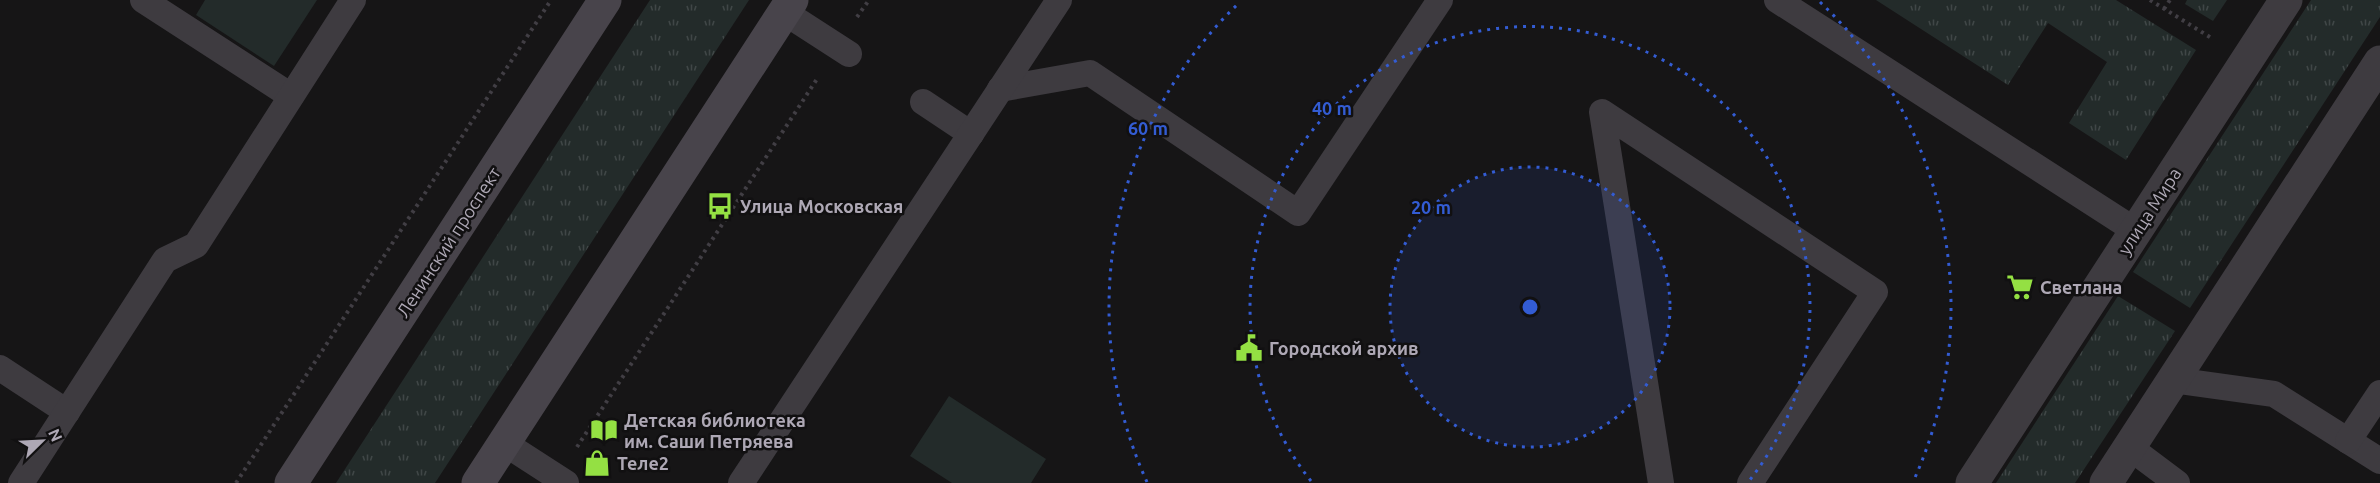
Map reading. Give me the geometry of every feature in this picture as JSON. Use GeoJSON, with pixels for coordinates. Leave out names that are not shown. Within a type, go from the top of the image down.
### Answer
{"type":"FeatureCollection","features":[{"type":"Feature","properties":{"kind":"main road","name":"Ленинский проспект"},"geometry":{"type":"LineString","coordinates":[[291,483],[605,0]]}},
{"type":"Feature","properties":{"kind":"main road"},"geometry":{"type":"LineString","coordinates":[[478,483],[788,6]]}},
{"type":"Feature","properties":{"kind":"street","name":"улица Мира"},"geometry":{"type":"LineString","coordinates":[[1972,483],[2286,0]]}},
{"type":"Feature","properties":{"kind":"street"},"geometry":{"type":"LineString","coordinates":[[2106,483],[2377,74]]}},
{"type":"Feature","properties":{"kind":"lane"},"geometry":{"type":"LineString","coordinates":[[21,483],[165,260],[196,245],[353,0]]}},
{"type":"Feature","properties":{"kind":"lane"},"geometry":{"type":"LineString","coordinates":[[741,483],[1059,0]]}},
{"type":"Feature","properties":{"kind":"lane"},"geometry":{"type":"LineString","coordinates":[[1777,0],[2136,231]]}},
{"type":"Feature","properties":{"kind":"lane"},"geometry":{"type":"LineString","coordinates":[[152,2],[291,96]]}},
{"type":"Feature","properties":{"kind":"lane"},"geometry":{"type":"LineString","coordinates":[[1000,89],[1090,73],[1298,213],[1430,4]]}},
{"type":"Feature","properties":{"kind":"lane"},"geometry":{"type":"LineString","coordinates":[[788,6],[844,51]]}},
{"type":"Feature","properties":{"kind":"lane"},"geometry":{"type":"LineString","coordinates":[[923,102],[971,134]]}},
{"type":"Feature","properties":{"kind":"lane"},"geometry":{"type":"LineString","coordinates":[[1661,483],[1602,112],[1875,292],[1750,483]]}},
{"type":"Feature","properties":{"kind":"lane"},"geometry":{"type":"LineString","coordinates":[[0,368],[67,412]]}},
{"type":"Feature","properties":{"kind":"lane"},"geometry":{"type":"LineString","coordinates":[[2173,380],[2274,394],[2380,461]]}},
{"type":"Feature","properties":{"kind":"lane"},"geometry":{"type":"LineString","coordinates":[[2348,441],[2380,393]]}},
{"type":"Feature","properties":{"kind":"lane"},"geometry":{"type":"LineString","coordinates":[[504,443],[562,480]]}},
{"type":"Feature","properties":{"kind":"lane"},"geometry":{"type":"LineString","coordinates":[[2129,447],[2177,483]]}},
{"type":"Feature","properties":{"kind":"path"},"geometry":{"type":"LineString","coordinates":[[236,483],[551,0]]}},
{"type":"Feature","properties":{"kind":"path"},"geometry":{"type":"LineString","coordinates":[[562,480],[844,51],[868,0]]}},
{"type":"Feature","properties":{"kind":"path"},"geometry":{"type":"LineString","coordinates":[[2150,0],[2221,44]]}},
{"type":"Feature","properties":{"kind":"path"},"geometry":{"type":"LineString","coordinates":[[2164,9],[2170,0]]}},
{"type":"Feature","properties":{"kind":"green space"},"geometry":{"type":"Polygon","coordinates":[[[205,0],[317,0],[274,66],[196,15],[205,0]]]}},
{"type":"Feature","properties":{"kind":"green space"},"geometry":{"type":"Polygon","coordinates":[[[650,0],[749,0],[435,483],[336,483],[650,0]]]}},
{"type":"Feature","properties":{"kind":"green space"},"geometry":{"type":"Polygon","coordinates":[[[1876,0],[2116,0],[2196,50],[2126,160],[2069,123],[2107,62],[2048,23],[2008,85],[1876,0]]]}},
{"type":"Feature","properties":{"kind":"green space"},"geometry":{"type":"Polygon","coordinates":[[[2187,0],[2227,0],[2213,21],[2185,4],[2187,0]]]}},
{"type":"Feature","properties":{"kind":"green space"},"geometry":{"type":"Polygon","coordinates":[[[2311,0],[2380,0],[2380,17],[2190,308],[2133,272],[2311,0]]]}},
{"type":"Feature","properties":{"kind":"green space"},"geometry":{"type":"Polygon","coordinates":[[[2118,296],[2175,331],[2075,483],[1996,483],[2118,296]]]}},
{"type":"Feature","properties":{"kind":"green space"},"geometry":{"type":"Polygon","coordinates":[[[949,396],[1046,459],[1031,483],[952,483],[910,456],[949,396]]]}},
{"type":"Feature","properties":{"kind":"place","name":"Улица Московская"},"geometry":{"type":"Point","coordinates":[720,206]}},
{"type":"Feature","properties":{"kind":"place","name":"Светлана"},"geometry":{"type":"Point","coordinates":[2020,287]}},
{"type":"Feature","properties":{"kind":"place","name":"Городской архив"},"geometry":{"type":"Point","coordinates":[1249,348]}},
{"type":"Feature","properties":{"kind":"place","name":"Детская библиотека им. Саши Петряева"},"geometry":{"type":"Point","coordinates":[604,430]}},
{"type":"Feature","properties":{"kind":"place","name":"Теле2"},"geometry":{"type":"Point","coordinates":[597,463]}}]}
